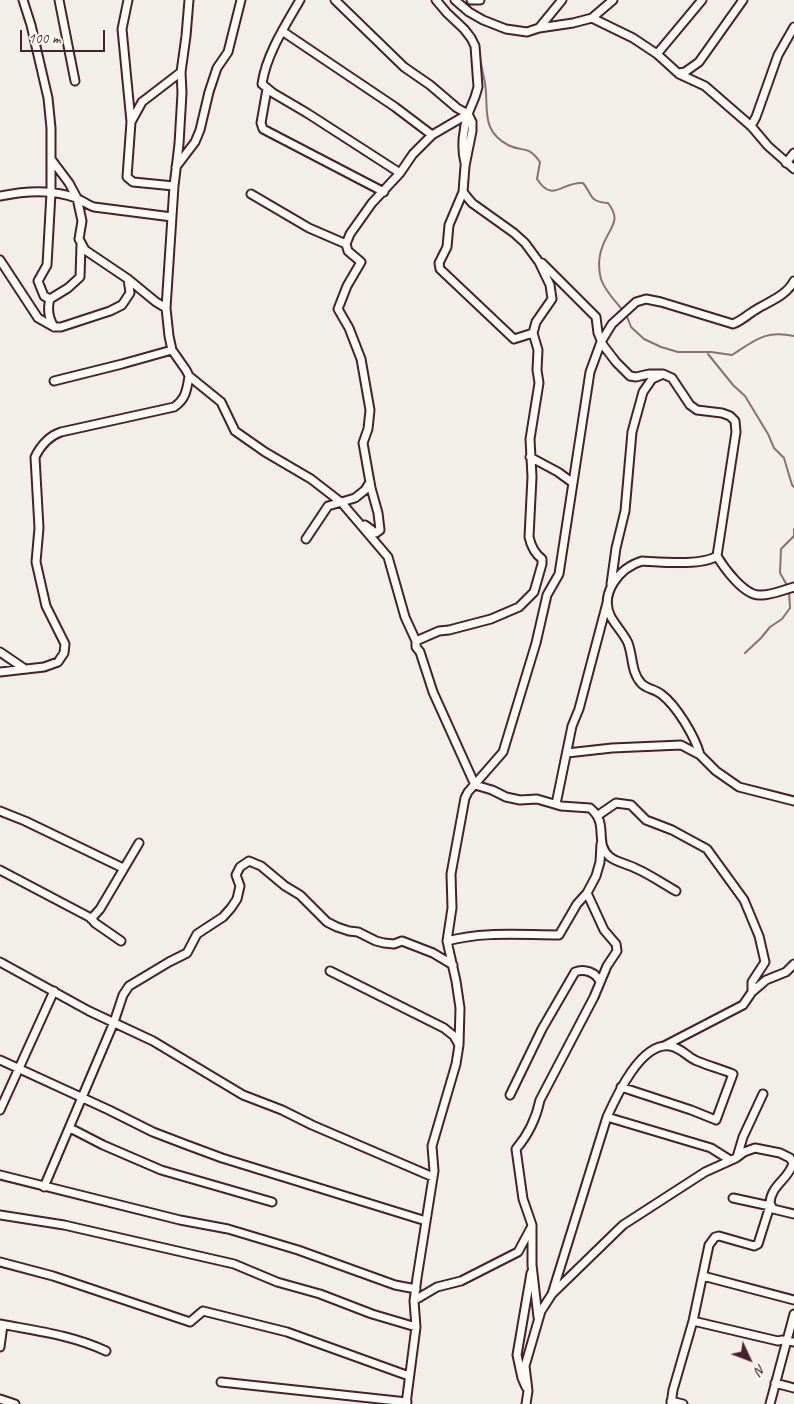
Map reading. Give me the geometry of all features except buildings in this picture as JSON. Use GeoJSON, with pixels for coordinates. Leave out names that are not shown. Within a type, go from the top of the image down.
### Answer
{"type":"FeatureCollection","features":[{"type":"Feature","properties":{"kind":"street"},"geometry":{"type":"LineString","coordinates":[[23,0],[48,98],[51,134],[51,193],[47,265],[38,281],[44,296],[50,298],[68,288],[80,277],[81,245]]}},
{"type":"Feature","properties":{"kind":"street"},"geometry":{"type":"LineString","coordinates":[[59,0],[75,81]]}},
{"type":"Feature","properties":{"kind":"street"},"geometry":{"type":"LineString","coordinates":[[128,0],[122,29],[131,122],[128,178],[133,182],[174,186]]}},
{"type":"Feature","properties":{"kind":"street"},"geometry":{"type":"LineString","coordinates":[[189,0],[181,72],[181,110],[166,308],[168,336],[172,350],[189,376],[221,402],[236,431],[265,452],[311,480],[342,503],[388,557],[405,618],[416,641],[416,647],[420,652],[433,692],[475,786]]}},
{"type":"Feature","properties":{"kind":"street"},"geometry":{"type":"LineString","coordinates":[[176,167],[200,130],[217,68],[228,52],[241,0]]}},
{"type":"Feature","properties":{"kind":"street"},"geometry":{"type":"LineString","coordinates":[[300,0],[282,31],[264,73],[262,84],[400,173]]}},
{"type":"Feature","properties":{"kind":"street"},"geometry":{"type":"LineString","coordinates":[[335,0],[404,67],[430,85],[457,108],[468,114],[472,122],[472,132],[465,166],[463,192],[449,225],[447,247],[439,263],[440,269],[514,339],[533,333]]}},
{"type":"Feature","properties":{"kind":"street"},"geometry":{"type":"LineString","coordinates":[[358,521],[376,533],[380,530],[363,443],[368,430],[370,410],[361,359],[349,328],[338,309],[347,286],[360,262],[348,251],[346,244],[372,203],[400,173],[413,154],[432,135],[468,114],[478,87],[475,46],[464,29],[436,0]]}},
{"type":"Feature","properties":{"kind":"street"},"geometry":{"type":"LineString","coordinates":[[455,0],[469,12],[483,20],[506,29],[527,32],[592,18],[613,0]]}},
{"type":"Feature","properties":{"kind":"street"},"geometry":{"type":"LineString","coordinates":[[470,0],[480,0]]}},
{"type":"Feature","properties":{"kind":"street"},"geometry":{"type":"LineString","coordinates":[[539,28],[562,0]]}},
{"type":"Feature","properties":{"kind":"street"},"geometry":{"type":"LineString","coordinates":[[657,54],[702,0]]}},
{"type":"Feature","properties":{"kind":"street"},"geometry":{"type":"LineString","coordinates":[[679,74],[685,72],[698,62],[743,0]]}},
{"type":"Feature","properties":{"kind":"street"},"geometry":{"type":"LineString","coordinates":[[592,18],[633,38],[657,54],[679,74],[705,86],[751,126],[768,146],[794,169]]}},
{"type":"Feature","properties":{"kind":"street"},"geometry":{"type":"LineString","coordinates":[[751,126],[778,55],[794,27]]}},
{"type":"Feature","properties":{"kind":"street"},"geometry":{"type":"LineString","coordinates":[[282,31],[395,107],[432,135]]}},
{"type":"Feature","properties":{"kind":"street"},"geometry":{"type":"LineString","coordinates":[[131,122],[142,102],[181,72]]}},
{"type":"Feature","properties":{"kind":"street"},"geometry":{"type":"LineString","coordinates":[[267,89],[261,123],[263,129],[384,192]]}},
{"type":"Feature","properties":{"kind":"street"},"geometry":{"type":"LineString","coordinates":[[786,162],[794,153]]}},
{"type":"Feature","properties":{"kind":"street"},"geometry":{"type":"LineString","coordinates":[[51,159],[69,183],[77,198],[82,221],[78,239],[81,245],[85,250],[166,308]]}},
{"type":"Feature","properties":{"kind":"street"},"geometry":{"type":"LineString","coordinates":[[0,196],[18,192],[51,193],[77,198],[85,204],[94,207],[172,217]]}},
{"type":"Feature","properties":{"kind":"street"},"geometry":{"type":"LineString","coordinates":[[416,641],[439,631],[456,629],[501,616],[519,607],[534,592],[542,564],[542,559],[535,554],[530,545],[529,537],[532,477],[530,438],[539,383],[536,370],[538,350],[533,333],[536,322],[552,299],[550,285],[538,261],[525,243],[472,203],[463,192]]}},
{"type":"Feature","properties":{"kind":"street"},"geometry":{"type":"LineString","coordinates":[[251,194],[308,228],[346,244]]}},
{"type":"Feature","properties":{"kind":"street"},"geometry":{"type":"LineString","coordinates":[[0,260],[38,318],[54,327],[61,327],[122,306],[130,294],[128,279]]}},
{"type":"Feature","properties":{"kind":"street"},"geometry":{"type":"LineString","coordinates":[[538,261],[542,262],[596,317],[601,342],[616,362],[630,376],[663,374],[672,378],[690,405],[697,410],[722,413],[730,416],[735,421],[736,432],[716,556],[711,560],[700,561],[642,561],[625,568],[611,585]]}},
{"type":"Feature","properties":{"kind":"street"},"geometry":{"type":"LineString","coordinates":[[221,1382],[407,1403],[416,1327],[414,1300],[434,1170],[432,1146],[456,1064],[459,1045],[460,1008],[447,941],[452,908],[451,874],[465,798],[468,792],[503,752],[536,643],[547,595],[559,574],[590,372],[601,342],[612,324],[636,302],[646,299],[661,302],[733,324],[774,300],[794,281]]}},
{"type":"Feature","properties":{"kind":"street"},"geometry":{"type":"LineString","coordinates":[[50,298],[48,308],[50,320],[54,327]]}},
{"type":"Feature","properties":{"kind":"street"},"geometry":{"type":"LineString","coordinates":[[54,381],[172,350]]}},
{"type":"Feature","properties":{"kind":"street"},"geometry":{"type":"LineString","coordinates":[[556,804],[572,726],[579,709],[611,585],[616,548],[625,511],[633,426],[643,392],[652,379],[663,374]]}},
{"type":"Feature","properties":{"kind":"street"},"geometry":{"type":"LineString","coordinates":[[0,672],[44,667],[58,662],[64,653],[65,644],[46,606],[36,562],[39,528],[35,456],[39,449],[46,441],[61,432],[174,407],[181,402],[186,394],[189,376]]}},
{"type":"Feature","properties":{"kind":"street"},"geometry":{"type":"LineString","coordinates":[[530,458],[558,472],[574,483]]}},
{"type":"Feature","properties":{"kind":"street"},"geometry":{"type":"LineString","coordinates":[[306,539],[328,506],[355,498],[370,482]]}},
{"type":"Feature","properties":{"kind":"street"},"geometry":{"type":"LineString","coordinates":[[716,556],[727,570],[753,594],[761,596],[794,587]]}},
{"type":"Feature","properties":{"kind":"street"},"geometry":{"type":"LineString","coordinates":[[608,599],[610,616],[627,641],[632,657],[633,670],[641,684],[659,692],[670,703],[690,731],[700,755]]}},
{"type":"Feature","properties":{"kind":"street"},"geometry":{"type":"LineString","coordinates":[[0,652],[25,669]]}},
{"type":"Feature","properties":{"kind":"street"},"geometry":{"type":"LineString","coordinates":[[567,753],[612,748],[681,745],[700,755],[716,771],[739,787],[794,801]]}},
{"type":"Feature","properties":{"kind":"street"},"geometry":{"type":"LineString","coordinates":[[447,941],[466,935],[488,933],[559,935],[577,904],[587,893],[598,871],[602,827],[597,816],[590,808],[556,804],[537,799],[520,800],[475,786]]}},
{"type":"Feature","properties":{"kind":"street"},"geometry":{"type":"LineString","coordinates":[[597,816],[616,803],[631,805],[646,820],[672,830],[707,849],[744,900],[760,936],[765,962],[752,982],[752,992]]}},
{"type":"Feature","properties":{"kind":"street"},"geometry":{"type":"LineString","coordinates":[[0,811],[123,868]]}},
{"type":"Feature","properties":{"kind":"street"},"geometry":{"type":"LineString","coordinates":[[601,843],[610,857],[634,867],[676,891]]}},
{"type":"Feature","properties":{"kind":"street"},"geometry":{"type":"LineString","coordinates":[[91,919],[100,909],[139,844]]}},
{"type":"Feature","properties":{"kind":"street"},"geometry":{"type":"LineString","coordinates":[[44,1187],[114,1022],[123,995],[129,986],[168,962],[187,953],[197,934],[223,917],[237,899],[240,886],[236,875],[240,867],[249,861],[262,866],[300,896],[327,922],[349,931],[358,932],[376,941],[394,944],[402,941],[433,953],[453,965]]}},
{"type":"Feature","properties":{"kind":"street"},"geometry":{"type":"LineString","coordinates":[[0,870],[91,919],[122,941]]}},
{"type":"Feature","properties":{"kind":"street"},"geometry":{"type":"LineString","coordinates":[[538,1320],[532,1265],[532,1225],[523,1199],[516,1149],[526,1137],[536,1116],[540,1100],[584,1019],[607,966],[617,951],[616,944],[604,930],[587,893]]}},
{"type":"Feature","properties":{"kind":"street"},"geometry":{"type":"LineString","coordinates":[[0,962],[90,1011],[153,1041],[243,1095],[282,1110],[433,1177]]}},
{"type":"Feature","properties":{"kind":"street"},"geometry":{"type":"LineString","coordinates":[[552,1294],[607,1117],[621,1087],[648,1053],[734,1011],[743,1005],[752,992],[766,980],[786,972],[794,964]]}},
{"type":"Feature","properties":{"kind":"street"},"geometry":{"type":"LineString","coordinates":[[510,1095],[542,1029],[575,972],[579,970],[587,971],[599,978],[600,982]]}},
{"type":"Feature","properties":{"kind":"street"},"geometry":{"type":"LineString","coordinates":[[330,971],[444,1028],[454,1036],[459,1045]]}},
{"type":"Feature","properties":{"kind":"street"},"geometry":{"type":"LineString","coordinates":[[0,1110],[54,991]]}},
{"type":"Feature","properties":{"kind":"street"},"geometry":{"type":"LineString","coordinates":[[621,1087],[716,1120],[733,1074],[698,1062],[677,1048],[664,1046]]}},
{"type":"Feature","properties":{"kind":"street"},"geometry":{"type":"LineString","coordinates":[[0,1060],[187,1146],[426,1221]]}},
{"type":"Feature","properties":{"kind":"street"},"geometry":{"type":"LineString","coordinates":[[733,1159],[763,1094]]}},
{"type":"Feature","properties":{"kind":"street"},"geometry":{"type":"LineString","coordinates":[[607,1117],[711,1148],[733,1159]]}},
{"type":"Feature","properties":{"kind":"street"},"geometry":{"type":"LineString","coordinates":[[70,1128],[102,1146],[161,1170],[272,1202]]}},
{"type":"Feature","properties":{"kind":"street"},"geometry":{"type":"LineString","coordinates":[[526,1404],[528,1391],[525,1366],[541,1311],[552,1294],[623,1224],[705,1172],[755,1148],[780,1153],[790,1158],[793,1163],[791,1169],[770,1196],[770,1206],[758,1244],[754,1246],[719,1236],[715,1237],[709,1245],[693,1321],[671,1402],[683,1404]]}},
{"type":"Feature","properties":{"kind":"street"},"geometry":{"type":"LineString","coordinates":[[0,1175],[180,1220],[228,1229],[298,1250],[395,1285],[416,1289]]}},
{"type":"Feature","properties":{"kind":"street"},"geometry":{"type":"LineString","coordinates":[[733,1198],[770,1206],[773,1209],[794,1214]]}},
{"type":"Feature","properties":{"kind":"street"},"geometry":{"type":"LineString","coordinates":[[0,1215],[64,1224],[234,1264],[277,1282],[320,1294],[372,1314],[416,1327]]}},
{"type":"Feature","properties":{"kind":"street"},"geometry":{"type":"LineString","coordinates":[[414,1300],[437,1287],[461,1281],[518,1252],[532,1225]]}},
{"type":"Feature","properties":{"kind":"street"},"geometry":{"type":"LineString","coordinates":[[0,1262],[53,1276],[190,1322],[202,1311],[257,1323],[409,1376]]}},
{"type":"Feature","properties":{"kind":"street"},"geometry":{"type":"LineString","coordinates":[[528,1391],[522,1378],[517,1356],[532,1265]]}},
{"type":"Feature","properties":{"kind":"street"},"geometry":{"type":"LineString","coordinates":[[703,1276],[794,1300]]}},
{"type":"Feature","properties":{"kind":"street"},"geometry":{"type":"LineString","coordinates":[[770,1404],[775,1383],[790,1341],[794,1314]]}},
{"type":"Feature","properties":{"kind":"street"},"geometry":{"type":"LineString","coordinates":[[693,1321],[778,1341],[790,1341]]}},
{"type":"Feature","properties":{"kind":"street"},"geometry":{"type":"LineString","coordinates":[[0,1347],[2,1324],[60,1335],[85,1342],[106,1351]]}},
{"type":"Feature","properties":{"kind":"street"},"geometry":{"type":"LineString","coordinates":[[775,1383],[794,1388]]}},
{"type":"Feature","properties":{"kind":"street"},"geometry":{"type":"LineString","coordinates":[[0,1399],[15,1404]]}},
{"type":"Feature","properties":{"kind":"waterway"},"geometry":{"type":"LineString","coordinates":[[480,56],[489,125],[499,139],[508,145],[528,151],[536,156],[540,162],[537,179],[548,190],[553,191],[576,183],[583,183],[594,199],[608,203],[612,209],[614,215],[613,224],[602,249],[599,270],[605,288],[623,311]]}},
{"type":"Feature","properties":{"kind":"waterway"},"geometry":{"type":"LineString","coordinates":[[626,314],[631,327],[644,339],[678,352],[711,352],[732,355],[754,341],[768,335],[784,334],[794,336]]}},
{"type":"Feature","properties":{"kind":"waterway"},"geometry":{"type":"LineString","coordinates":[[708,354],[733,385],[745,396],[768,434],[774,448],[784,458],[794,487]]}},
{"type":"Feature","properties":{"kind":"waterway"},"geometry":{"type":"LineString","coordinates":[[788,587],[780,573],[781,549],[794,536],[794,529]]}},
{"type":"Feature","properties":{"kind":"waterway"},"geometry":{"type":"LineString","coordinates":[[745,653],[770,627],[782,619],[790,608],[789,591]]}}]}
